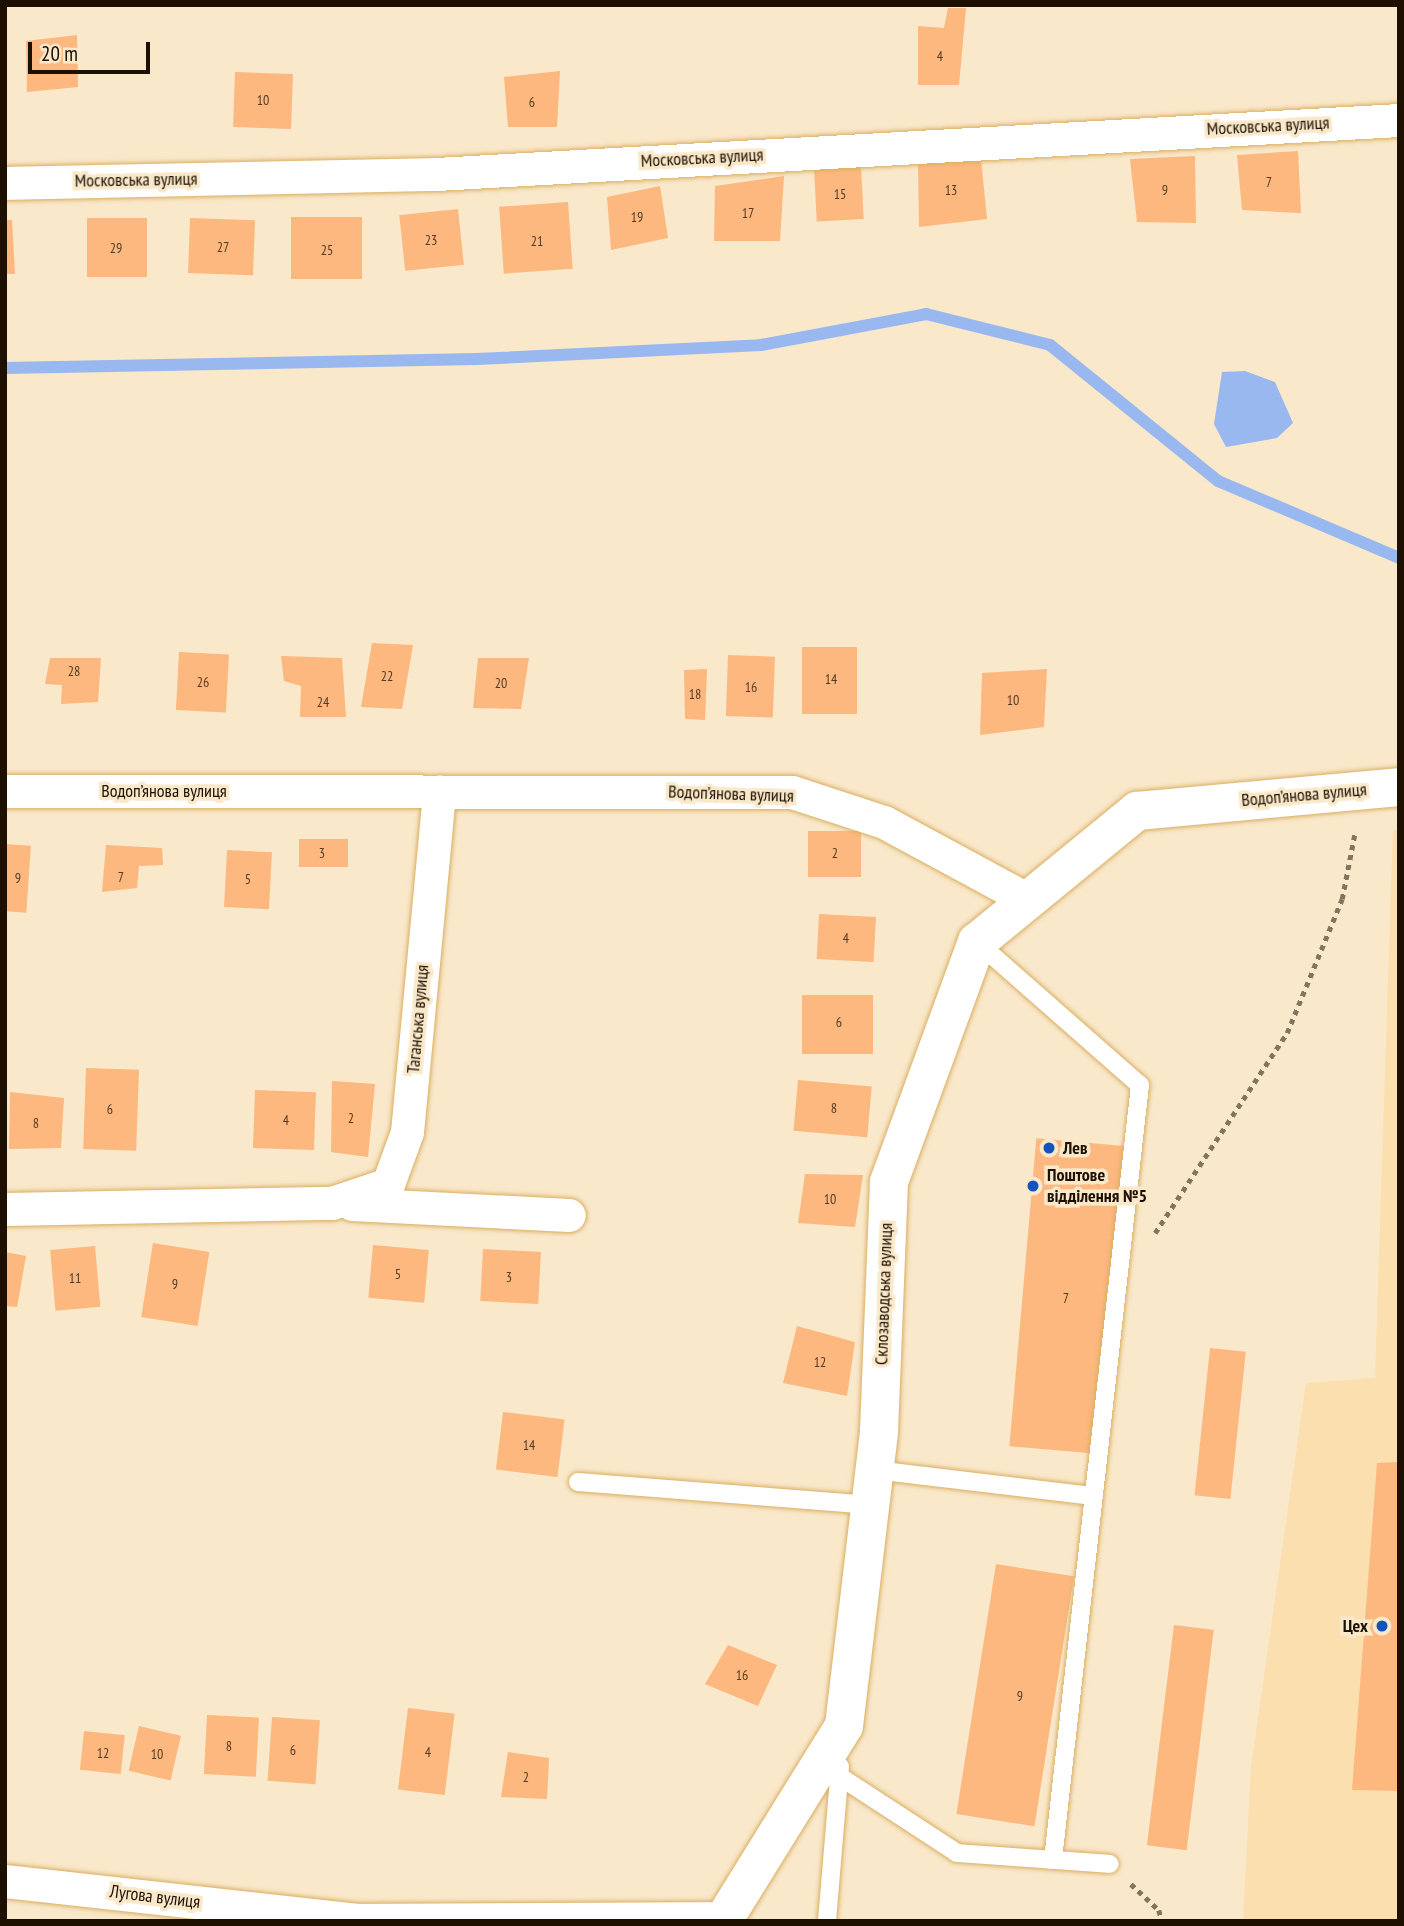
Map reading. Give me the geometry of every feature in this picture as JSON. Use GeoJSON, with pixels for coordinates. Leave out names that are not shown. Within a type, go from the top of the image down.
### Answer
{"type":"FeatureCollection","features":[{"type":"Feature","properties":{"kind":"street","name":"Московська вулиця"},"geometry":{"type":"LineString","coordinates":[[5,183],[436,174],[1399,120]]}},
{"type":"Feature","properties":{"kind":"street","name":"Водоп’янова вулиця"},"geometry":{"type":"LineString","coordinates":[[5,791],[792,792],[884,822],[1028,900],[1137,811],[1399,787]]}},
{"type":"Feature","properties":{"kind":"street","name":"Таганська вулиця"},"geometry":{"type":"LineString","coordinates":[[332,1203],[388,1184],[407,1132],[439,791]]}},
{"type":"Feature","properties":{"kind":"street"},"geometry":{"type":"LineString","coordinates":[[977,942],[1028,900]]}},
{"type":"Feature","properties":{"kind":"street","name":"Склозаводська вулиця"},"geometry":{"type":"LineString","coordinates":[[724,1919],[844,1726],[873,1488],[889,1182],[977,942]]}},
{"type":"Feature","properties":{"kind":"street","name":"Таганська вулиця"},"geometry":{"type":"LineString","coordinates":[[5,1209],[332,1203],[569,1216]]}},
{"type":"Feature","properties":{"kind":"street","name":"Лугова вулиця"},"geometry":{"type":"LineString","coordinates":[[5,1881],[359,1920],[724,1919]]}},
{"type":"Feature","properties":{"kind":"lane"},"geometry":{"type":"LineString","coordinates":[[977,942],[1139,1085],[1053,1860]]}},
{"type":"Feature","properties":{"kind":"lane"},"geometry":{"type":"LineString","coordinates":[[578,1482],[1093,1496]]}},
{"type":"Feature","properties":{"kind":"lane","name":"Склозаводська вулиця"},"geometry":{"type":"LineString","coordinates":[[827,1921],[844,1726]]}},
{"type":"Feature","properties":{"kind":"lane"},"geometry":{"type":"LineString","coordinates":[[839,1776],[957,1853],[1110,1864]]}},
{"type":"Feature","properties":{"kind":"path"},"geometry":{"type":"LineString","coordinates":[[1152,1239],[1287,1033],[1342,899],[1358,817]]}},
{"type":"Feature","properties":{"kind":"path"},"geometry":{"type":"LineString","coordinates":[[1110,1864],[1159,1910],[1161,1921]]}},
{"type":"Feature","properties":{"kind":"shaded area"},"geometry":{"type":"Polygon","coordinates":[[[1393,830],[1399,830],[1399,1921],[1243,1921],[1251,1767],[1306,1383],[1375,1378],[1393,830]]]}},
{"type":"Feature","properties":{"kind":"water"},"geometry":{"type":"Polygon","coordinates":[[[1245,371],[1275,382],[1293,423],[1277,438],[1226,447],[1214,424],[1222,372],[1245,371]]]}},
{"type":"Feature","properties":{"kind":"building"},"geometry":{"type":"Polygon","coordinates":[[[948,8],[966,8],[959,85],[918,85],[918,26],[944,28],[948,8]]]}},
{"type":"Feature","properties":{"kind":"building"},"geometry":{"type":"Polygon","coordinates":[[[77,35],[78,87],[27,92],[26,41],[77,35]]]}},
{"type":"Feature","properties":{"kind":"building"},"geometry":{"type":"Polygon","coordinates":[[[560,71],[557,127],[508,127],[504,77],[560,71]]]}},
{"type":"Feature","properties":{"kind":"building"},"geometry":{"type":"Polygon","coordinates":[[[235,72],[293,74],[291,129],[233,127],[235,72]]]}},
{"type":"Feature","properties":{"kind":"building"},"geometry":{"type":"Polygon","coordinates":[[[1298,151],[1301,213],[1242,210],[1237,155],[1298,151]]]}},
{"type":"Feature","properties":{"kind":"building"},"geometry":{"type":"Polygon","coordinates":[[[1195,156],[1196,223],[1137,222],[1130,159],[1195,156]]]}},
{"type":"Feature","properties":{"kind":"building"},"geometry":{"type":"Polygon","coordinates":[[[981,159],[987,219],[919,227],[918,162],[981,159]]]}},
{"type":"Feature","properties":{"kind":"building"},"geometry":{"type":"Polygon","coordinates":[[[861,167],[864,219],[817,221],[814,169],[861,167]]]}},
{"type":"Feature","properties":{"kind":"building"},"geometry":{"type":"Polygon","coordinates":[[[784,176],[780,241],[714,241],[715,186],[784,176]]]}},
{"type":"Feature","properties":{"kind":"building"},"geometry":{"type":"Polygon","coordinates":[[[660,186],[668,238],[611,250],[607,197],[660,186]]]}},
{"type":"Feature","properties":{"kind":"building"},"geometry":{"type":"Polygon","coordinates":[[[568,202],[573,269],[504,274],[499,207],[568,202]]]}},
{"type":"Feature","properties":{"kind":"building"},"geometry":{"type":"Polygon","coordinates":[[[458,209],[464,265],[405,271],[399,215],[458,209]]]}},
{"type":"Feature","properties":{"kind":"building"},"geometry":{"type":"Polygon","coordinates":[[[291,217],[362,217],[362,279],[291,279],[291,217]]]}},
{"type":"Feature","properties":{"kind":"building"},"geometry":{"type":"Polygon","coordinates":[[[87,218],[147,218],[147,277],[87,277],[87,218]]]}},
{"type":"Feature","properties":{"kind":"building"},"geometry":{"type":"Polygon","coordinates":[[[190,218],[255,220],[253,275],[188,273],[190,218]]]}},
{"type":"Feature","properties":{"kind":"building"},"geometry":{"type":"Polygon","coordinates":[[[5,220],[12,220],[15,274],[5,274],[5,220]]]}},
{"type":"Feature","properties":{"kind":"building"},"geometry":{"type":"Polygon","coordinates":[[[372,643],[413,645],[402,709],[361,707],[372,643]]]}},
{"type":"Feature","properties":{"kind":"building"},"geometry":{"type":"Polygon","coordinates":[[[802,647],[857,647],[857,714],[802,714],[802,647]]]}},
{"type":"Feature","properties":{"kind":"building"},"geometry":{"type":"Polygon","coordinates":[[[179,652],[229,655],[226,713],[176,710],[179,652]]]}},
{"type":"Feature","properties":{"kind":"building"},"geometry":{"type":"Polygon","coordinates":[[[728,655],[775,657],[773,718],[726,716],[728,655]]]}},
{"type":"Feature","properties":{"kind":"building"},"geometry":{"type":"Polygon","coordinates":[[[281,656],[342,658],[346,717],[300,717],[301,686],[284,681],[281,656]]]}},
{"type":"Feature","properties":{"kind":"building"},"geometry":{"type":"Polygon","coordinates":[[[50,658],[101,658],[98,702],[61,704],[62,685],[45,684],[50,658]]]}},
{"type":"Feature","properties":{"kind":"building"},"geometry":{"type":"Polygon","coordinates":[[[478,658],[529,658],[521,709],[473,708],[478,658]]]}},
{"type":"Feature","properties":{"kind":"building"},"geometry":{"type":"Polygon","coordinates":[[[707,669],[705,720],[685,719],[684,670],[707,669]]]}},
{"type":"Feature","properties":{"kind":"building"},"geometry":{"type":"Polygon","coordinates":[[[1047,669],[1044,727],[980,735],[982,673],[1047,669]]]}},
{"type":"Feature","properties":{"kind":"building"},"geometry":{"type":"Polygon","coordinates":[[[808,831],[861,831],[861,877],[808,877],[808,831]]]}},
{"type":"Feature","properties":{"kind":"building"},"geometry":{"type":"Polygon","coordinates":[[[299,839],[348,839],[348,867],[299,867],[299,839]]]}},
{"type":"Feature","properties":{"kind":"building"},"geometry":{"type":"Polygon","coordinates":[[[5,844],[31,846],[26,913],[5,911],[5,844]]]}},
{"type":"Feature","properties":{"kind":"building"},"geometry":{"type":"Polygon","coordinates":[[[106,845],[162,848],[163,865],[139,866],[137,888],[102,892],[106,845]]]}},
{"type":"Feature","properties":{"kind":"building"},"geometry":{"type":"Polygon","coordinates":[[[227,850],[272,852],[269,909],[224,907],[227,850]]]}},
{"type":"Feature","properties":{"kind":"building"},"geometry":{"type":"Polygon","coordinates":[[[819,914],[876,917],[874,962],[817,959],[819,914]]]}},
{"type":"Feature","properties":{"kind":"building"},"geometry":{"type":"Polygon","coordinates":[[[802,995],[873,995],[873,1054],[802,1054],[802,995]]]}},
{"type":"Feature","properties":{"kind":"building"},"geometry":{"type":"Polygon","coordinates":[[[86,1068],[139,1070],[136,1151],[83,1149],[86,1068]]]}},
{"type":"Feature","properties":{"kind":"building"},"geometry":{"type":"Polygon","coordinates":[[[798,1080],[872,1086],[867,1137],[794,1131],[798,1080]]]}},
{"type":"Feature","properties":{"kind":"building"},"geometry":{"type":"Polygon","coordinates":[[[332,1081],[375,1084],[368,1157],[331,1152],[332,1081]]]}},
{"type":"Feature","properties":{"kind":"building"},"geometry":{"type":"Polygon","coordinates":[[[255,1090],[316,1092],[314,1150],[253,1148],[255,1090]]]}},
{"type":"Feature","properties":{"kind":"building"},"geometry":{"type":"Polygon","coordinates":[[[10,1092],[64,1098],[61,1148],[9,1149],[10,1092]]]}},
{"type":"Feature","properties":{"kind":"building"},"geometry":{"type":"Polygon","coordinates":[[[1036,1138],[1124,1146],[1097,1454],[1009,1446],[1036,1138]]]}},
{"type":"Feature","properties":{"kind":"building"},"geometry":{"type":"Polygon","coordinates":[[[805,1174],[863,1175],[855,1227],[798,1223],[805,1174]]]}},
{"type":"Feature","properties":{"kind":"building"},"geometry":{"type":"Polygon","coordinates":[[[153,1243],[209,1252],[198,1326],[141,1317],[153,1243]]]}},
{"type":"Feature","properties":{"kind":"building"},"geometry":{"type":"Polygon","coordinates":[[[373,1245],[429,1250],[424,1303],[368,1298],[373,1245]]]}},
{"type":"Feature","properties":{"kind":"building"},"geometry":{"type":"Polygon","coordinates":[[[95,1246],[100,1307],[55,1311],[50,1250],[95,1246]]]}},
{"type":"Feature","properties":{"kind":"building"},"geometry":{"type":"Polygon","coordinates":[[[483,1249],[541,1252],[538,1304],[480,1301],[483,1249]]]}},
{"type":"Feature","properties":{"kind":"building"},"geometry":{"type":"Polygon","coordinates":[[[5,1252],[26,1256],[17,1307],[5,1306],[5,1252]]]}},
{"type":"Feature","properties":{"kind":"building"},"geometry":{"type":"Polygon","coordinates":[[[797,1326],[855,1342],[847,1396],[783,1383],[797,1326]]]}},
{"type":"Feature","properties":{"kind":"building"},"geometry":{"type":"Polygon","coordinates":[[[1210,1348],[1246,1352],[1230,1499],[1195,1495],[1210,1348]]]}},
{"type":"Feature","properties":{"kind":"building"},"geometry":{"type":"Polygon","coordinates":[[[503,1412],[565,1420],[557,1477],[496,1470],[503,1412]]]}},
{"type":"Feature","properties":{"kind":"building","name":"Цех"},"geometry":{"type":"Polygon","coordinates":[[[1399,1462],[1399,1791],[1352,1790],[1377,1463],[1399,1462]]]}},
{"type":"Feature","properties":{"kind":"building"},"geometry":{"type":"Polygon","coordinates":[[[996,1564],[1074,1576],[1034,1826],[956,1814],[996,1564]]]}},
{"type":"Feature","properties":{"kind":"building"},"geometry":{"type":"Polygon","coordinates":[[[1174,1625],[1214,1630],[1187,1850],[1147,1845],[1174,1625]]]}},
{"type":"Feature","properties":{"kind":"building"},"geometry":{"type":"Polygon","coordinates":[[[728,1645],[777,1665],[758,1706],[705,1684],[728,1645]]]}},
{"type":"Feature","properties":{"kind":"building"},"geometry":{"type":"Polygon","coordinates":[[[408,1708],[455,1714],[445,1795],[398,1789],[408,1708]]]}},
{"type":"Feature","properties":{"kind":"building"},"geometry":{"type":"Polygon","coordinates":[[[207,1715],[259,1718],[256,1777],[204,1774],[207,1715]]]}},
{"type":"Feature","properties":{"kind":"building"},"geometry":{"type":"Polygon","coordinates":[[[272,1717],[320,1720],[315,1784],[268,1781],[272,1717]]]}},
{"type":"Feature","properties":{"kind":"building"},"geometry":{"type":"Polygon","coordinates":[[[139,1726],[181,1736],[171,1780],[129,1771],[139,1726]]]}},
{"type":"Feature","properties":{"kind":"building"},"geometry":{"type":"Polygon","coordinates":[[[84,1731],[125,1735],[121,1774],[80,1770],[84,1731]]]}},
{"type":"Feature","properties":{"kind":"building"},"geometry":{"type":"Polygon","coordinates":[[[508,1752],[549,1758],[547,1799],[501,1797],[508,1752]]]}},
{"type":"Feature","properties":{"kind":"waterway"},"geometry":{"type":"LineString","coordinates":[[5,368],[477,359],[761,345],[926,314],[1050,345],[1218,481],[1399,558]]}},
{"type":"Feature","properties":{"kind":"place","name":"Лев"},"geometry":{"type":"Point","coordinates":[1049,1148]}},
{"type":"Feature","properties":{"kind":"place","name":"Поштове відділення №5"},"geometry":{"type":"Point","coordinates":[1033,1186]}},
{"type":"Feature","properties":{"kind":"place","name":"Цех"},"geometry":{"type":"Point","coordinates":[1382,1626]}}]}
